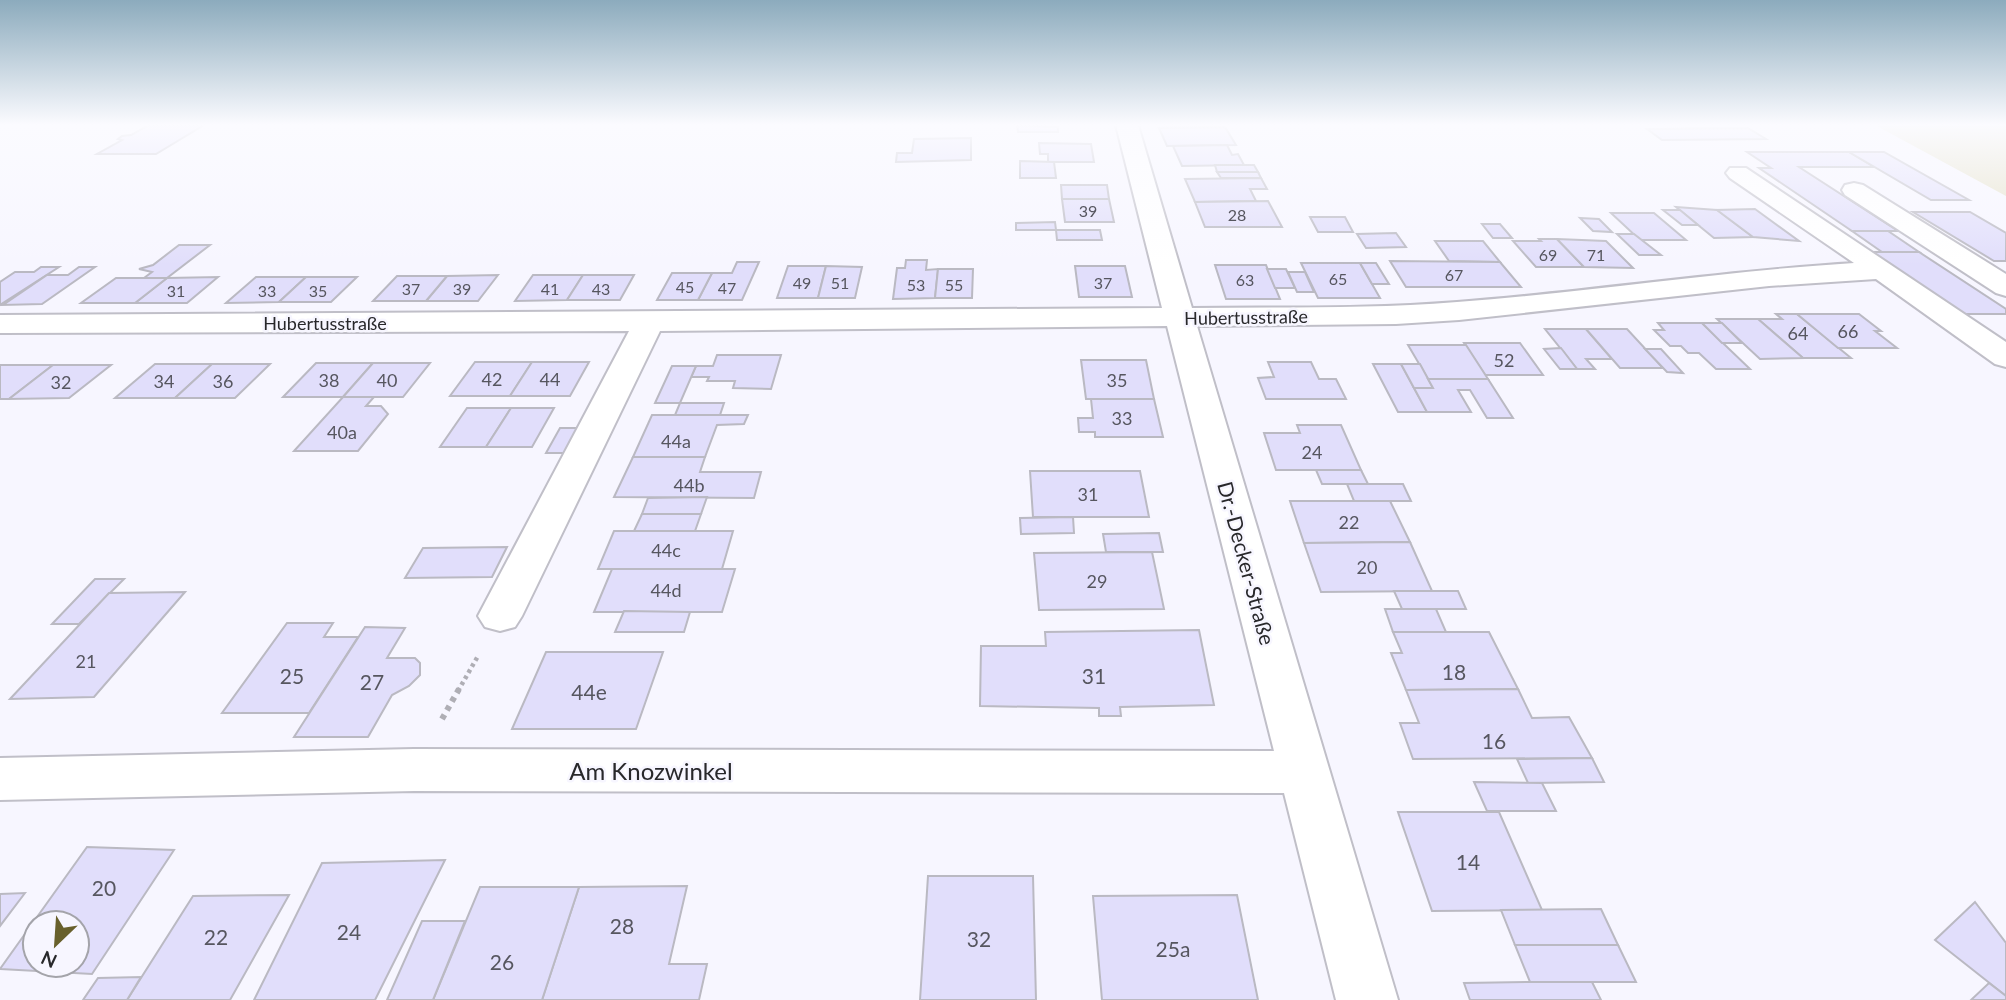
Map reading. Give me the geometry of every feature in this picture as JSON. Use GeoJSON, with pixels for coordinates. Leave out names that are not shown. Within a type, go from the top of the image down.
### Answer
{"type":"FeatureCollection","features":[{"type":"Feature","properties":{"kind":"street","name":"Dr.-Decker-Straße"},"geometry":{"type":"LineString","coordinates":[[1140,172],[1302,772],[1367,1000]]}},
{"type":"Feature","properties":{"kind":"street"},"geometry":{"type":"LineString","coordinates":[[1738,173],[2006,357]]}},
{"type":"Feature","properties":{"kind":"street"},"geometry":{"type":"LineString","coordinates":[[1854,190],[2006,288]]}},
{"type":"Feature","properties":{"kind":"street","name":"Hubertusstraße"},"geometry":{"type":"LineString","coordinates":[[0,324],[649,323],[1396,315],[1882,270]]}},
{"type":"Feature","properties":{"kind":"street"},"geometry":{"type":"LineString","coordinates":[[500,616],[649,323]]}},
{"type":"Feature","properties":{"kind":"street"},"geometry":{"type":"LineString","coordinates":[[1969,333],[2006,333]]}},
{"type":"Feature","properties":{"kind":"street","name":"Am Knozwinkel"},"geometry":{"type":"LineString","coordinates":[[0,779],[414,770],[1302,772]]}},
{"type":"Feature","properties":{"kind":"path"},"geometry":{"type":"LineString","coordinates":[[414,770],[500,616]]}},
{"type":"Feature","properties":{"kind":"shaded area"},"geometry":{"type":"Polygon","coordinates":[[[1961,172],[2006,172],[2006,196],[1961,172]]]}},
{"type":"Feature","properties":{"kind":"building"},"geometry":{"type":"Polygon","coordinates":[[[1020,172],[1055,172],[1056,178],[1020,178],[1020,172]]]}},
{"type":"Feature","properties":{"kind":"building"},"geometry":{"type":"Polygon","coordinates":[[[1217,172],[1258,172],[1261,178],[1221,178],[1217,172]]]}},
{"type":"Feature","properties":{"kind":"building"},"geometry":{"type":"Polygon","coordinates":[[[1764,172],[1806,172],[1898,231],[1852,231],[1764,172]]]}},
{"type":"Feature","properties":{"kind":"building"},"geometry":{"type":"Polygon","coordinates":[[[1883,172],[1919,172],[1969,200],[1931,200],[1883,172]]]}},
{"type":"Feature","properties":{"kind":"building"},"geometry":{"type":"Polygon","coordinates":[[[1261,178],[1267,189],[1250,189],[1256,201],[1195,202],[1185,179],[1261,178]]]}},
{"type":"Feature","properties":{"kind":"building"},"geometry":{"type":"Polygon","coordinates":[[[1061,185],[1107,185],[1109,199],[1062,199],[1061,185]]]}},
{"type":"Feature","properties":{"kind":"building"},"geometry":{"type":"Polygon","coordinates":[[[1062,199],[1109,199],[1114,222],[1065,222],[1062,199]]]}},
{"type":"Feature","properties":{"kind":"building"},"geometry":{"type":"Polygon","coordinates":[[[1268,201],[1282,227],[1205,227],[1195,202],[1268,201]]]}},
{"type":"Feature","properties":{"kind":"building"},"geometry":{"type":"Polygon","coordinates":[[[1676,207],[1717,210],[1753,237],[1714,238],[1676,207]]]}},
{"type":"Feature","properties":{"kind":"building"},"geometry":{"type":"Polygon","coordinates":[[[1755,209],[1799,241],[1753,237],[1717,210],[1755,209]]]}},
{"type":"Feature","properties":{"kind":"building"},"geometry":{"type":"Polygon","coordinates":[[[1663,210],[1680,210],[1698,225],[1682,225],[1663,210]]]}},
{"type":"Feature","properties":{"kind":"building"},"geometry":{"type":"Polygon","coordinates":[[[1913,212],[1970,212],[2006,233],[2006,261],[1994,261],[1913,212]]]}},
{"type":"Feature","properties":{"kind":"building"},"geometry":{"type":"Polygon","coordinates":[[[1611,213],[1654,213],[1686,240],[1640,240],[1611,213]]]}},
{"type":"Feature","properties":{"kind":"building"},"geometry":{"type":"Polygon","coordinates":[[[1310,217],[1345,217],[1353,232],[1318,232],[1310,217]]]}},
{"type":"Feature","properties":{"kind":"building"},"geometry":{"type":"Polygon","coordinates":[[[1580,218],[1599,219],[1612,232],[1593,231],[1580,218]]]}},
{"type":"Feature","properties":{"kind":"building"},"geometry":{"type":"Polygon","coordinates":[[[1055,222],[1056,230],[1016,230],[1016,223],[1055,222]]]}},
{"type":"Feature","properties":{"kind":"building"},"geometry":{"type":"Polygon","coordinates":[[[1482,224],[1500,224],[1512,238],[1493,238],[1482,224]]]}},
{"type":"Feature","properties":{"kind":"building"},"geometry":{"type":"Polygon","coordinates":[[[1056,230],[1100,230],[1102,240],[1057,240],[1056,230]]]}},
{"type":"Feature","properties":{"kind":"building"},"geometry":{"type":"Polygon","coordinates":[[[1852,231],[1888,231],[1919,252],[1882,252],[1852,231]]]}},
{"type":"Feature","properties":{"kind":"building"},"geometry":{"type":"Polygon","coordinates":[[[1396,233],[1406,247],[1366,248],[1357,234],[1396,233]]]}},
{"type":"Feature","properties":{"kind":"building"},"geometry":{"type":"Polygon","coordinates":[[[1617,234],[1634,234],[1661,255],[1639,255],[1617,234]]]}},
{"type":"Feature","properties":{"kind":"building"},"geometry":{"type":"Polygon","coordinates":[[[1539,239],[1557,239],[1584,267],[1536,267],[1513,241],[1541,241],[1539,239]]]}},
{"type":"Feature","properties":{"kind":"building"},"geometry":{"type":"Polygon","coordinates":[[[1557,239],[1606,241],[1633,268],[1584,267],[1557,239]]]}},
{"type":"Feature","properties":{"kind":"building"},"geometry":{"type":"Polygon","coordinates":[[[1435,241],[1483,241],[1500,262],[1449,261],[1435,241]]]}},
{"type":"Feature","properties":{"kind":"building"},"geometry":{"type":"Polygon","coordinates":[[[179,245],[210,245],[167,278],[144,278],[152,272],[139,269],[153,265],[179,245]]]}},
{"type":"Feature","properties":{"kind":"building"},"geometry":{"type":"Polygon","coordinates":[[[1870,252],[1919,252],[2006,309],[2006,314],[1959,314],[1870,252]]]}},
{"type":"Feature","properties":{"kind":"building"},"geometry":{"type":"Polygon","coordinates":[[[906,260],[927,260],[926,270],[938,269],[935,298],[893,299],[897,268],[905,268],[906,260]]]}},
{"type":"Feature","properties":{"kind":"building"},"geometry":{"type":"Polygon","coordinates":[[[1390,261],[1500,262],[1521,287],[1406,287],[1390,261]]]}},
{"type":"Feature","properties":{"kind":"building"},"geometry":{"type":"Polygon","coordinates":[[[737,262],[759,262],[742,300],[698,300],[712,273],[732,273],[737,262]]]}},
{"type":"Feature","properties":{"kind":"building"},"geometry":{"type":"Polygon","coordinates":[[[1301,263],[1360,263],[1380,298],[1318,298],[1301,263]]]}},
{"type":"Feature","properties":{"kind":"building"},"geometry":{"type":"Polygon","coordinates":[[[1360,263],[1376,263],[1389,284],[1372,284],[1360,263]]]}},
{"type":"Feature","properties":{"kind":"building"},"geometry":{"type":"Polygon","coordinates":[[[1215,265],[1266,265],[1280,299],[1226,299],[1215,265]]]}},
{"type":"Feature","properties":{"kind":"building"},"geometry":{"type":"Polygon","coordinates":[[[788,266],[826,266],[818,298],[777,298],[788,266]]]}},
{"type":"Feature","properties":{"kind":"building"},"geometry":{"type":"Polygon","coordinates":[[[826,266],[862,267],[855,298],[818,298],[826,266]]]}},
{"type":"Feature","properties":{"kind":"building"},"geometry":{"type":"Polygon","coordinates":[[[1075,266],[1125,266],[1132,297],[1079,297],[1075,266]]]}},
{"type":"Feature","properties":{"kind":"building"},"geometry":{"type":"Polygon","coordinates":[[[41,267],[59,267],[0,305],[0,282],[15,272],[34,272],[41,267]]]}},
{"type":"Feature","properties":{"kind":"building"},"geometry":{"type":"Polygon","coordinates":[[[79,267],[95,267],[42,304],[3,305],[47,275],[68,275],[79,267]]]}},
{"type":"Feature","properties":{"kind":"building"},"geometry":{"type":"Polygon","coordinates":[[[938,269],[973,269],[972,298],[935,298],[938,269]]]}},
{"type":"Feature","properties":{"kind":"building"},"geometry":{"type":"Polygon","coordinates":[[[1267,269],[1286,269],[1295,288],[1275,288],[1267,269]]]}},
{"type":"Feature","properties":{"kind":"building"},"geometry":{"type":"Polygon","coordinates":[[[1288,272],[1305,272],[1314,292],[1297,292],[1288,272]]]}},
{"type":"Feature","properties":{"kind":"building"},"geometry":{"type":"Polygon","coordinates":[[[672,273],[712,273],[698,300],[657,300],[672,273]]]}},
{"type":"Feature","properties":{"kind":"building"},"geometry":{"type":"Polygon","coordinates":[[[498,275],[478,301],[426,301],[447,276],[498,275]]]}},
{"type":"Feature","properties":{"kind":"building"},"geometry":{"type":"Polygon","coordinates":[[[533,275],[583,275],[567,300],[515,301],[533,275]]]}},
{"type":"Feature","properties":{"kind":"building"},"geometry":{"type":"Polygon","coordinates":[[[583,275],[634,275],[620,300],[567,300],[583,275]]]}},
{"type":"Feature","properties":{"kind":"building"},"geometry":{"type":"Polygon","coordinates":[[[397,276],[447,276],[426,301],[373,301],[397,276]]]}},
{"type":"Feature","properties":{"kind":"building"},"geometry":{"type":"Polygon","coordinates":[[[218,277],[187,303],[135,303],[167,278],[218,277]]]}},
{"type":"Feature","properties":{"kind":"building"},"geometry":{"type":"Polygon","coordinates":[[[256,277],[306,277],[279,302],[226,303],[256,277]]]}},
{"type":"Feature","properties":{"kind":"building"},"geometry":{"type":"Polygon","coordinates":[[[306,277],[357,277],[331,302],[279,302],[306,277]]]}},
{"type":"Feature","properties":{"kind":"building"},"geometry":{"type":"Polygon","coordinates":[[[116,278],[167,278],[135,303],[81,303],[116,278]]]}},
{"type":"Feature","properties":{"kind":"building"},"geometry":{"type":"Polygon","coordinates":[[[1776,314],[1797,314],[1851,358],[1803,358],[1758,319],[1782,319],[1776,314]]]}},
{"type":"Feature","properties":{"kind":"building"},"geometry":{"type":"Polygon","coordinates":[[[1797,314],[1859,314],[1897,348],[1838,348],[1797,314]]]}},
{"type":"Feature","properties":{"kind":"building"},"geometry":{"type":"Polygon","coordinates":[[[1717,319],[1758,319],[1803,358],[1760,359],[1717,319]]]}},
{"type":"Feature","properties":{"kind":"building"},"geometry":{"type":"Polygon","coordinates":[[[1658,323],[1702,323],[1750,369],[1716,369],[1699,353],[1688,353],[1681,346],[1670,346],[1654,330],[1664,330],[1658,323]]]}},
{"type":"Feature","properties":{"kind":"building"},"geometry":{"type":"Polygon","coordinates":[[[1702,323],[1722,323],[1742,343],[1722,343],[1702,323]]]}},
{"type":"Feature","properties":{"kind":"building"},"geometry":{"type":"Polygon","coordinates":[[[1545,329],[1586,329],[1612,359],[1586,359],[1595,369],[1577,369],[1545,329]]]}},
{"type":"Feature","properties":{"kind":"building"},"geometry":{"type":"Polygon","coordinates":[[[1586,329],[1627,329],[1663,368],[1620,368],[1586,329]]]}},
{"type":"Feature","properties":{"kind":"building"},"geometry":{"type":"Polygon","coordinates":[[[1464,343],[1520,343],[1543,375],[1485,375],[1464,343]]]}},
{"type":"Feature","properties":{"kind":"building"},"geometry":{"type":"Polygon","coordinates":[[[1408,345],[1466,345],[1488,379],[1428,379],[1408,345]]]}},
{"type":"Feature","properties":{"kind":"building"},"geometry":{"type":"Polygon","coordinates":[[[1561,348],[1577,369],[1560,369],[1544,349],[1561,348]]]}},
{"type":"Feature","properties":{"kind":"building"},"geometry":{"type":"Polygon","coordinates":[[[1645,349],[1661,349],[1683,373],[1667,372],[1645,349]]]}},
{"type":"Feature","properties":{"kind":"building"},"geometry":{"type":"Polygon","coordinates":[[[717,355],[781,355],[771,389],[733,388],[735,381],[707,381],[709,377],[691,377],[696,366],[713,366],[717,355]]]}},
{"type":"Feature","properties":{"kind":"building"},"geometry":{"type":"Polygon","coordinates":[[[1081,360],[1146,360],[1154,399],[1086,399],[1081,360]]]}},
{"type":"Feature","properties":{"kind":"building"},"geometry":{"type":"Polygon","coordinates":[[[475,362],[532,362],[510,396],[450,396],[475,362]]]}},
{"type":"Feature","properties":{"kind":"building"},"geometry":{"type":"Polygon","coordinates":[[[532,362],[589,362],[570,396],[510,396],[532,362]]]}},
{"type":"Feature","properties":{"kind":"building"},"geometry":{"type":"Polygon","coordinates":[[[1268,362],[1311,362],[1319,379],[1336,379],[1346,399],[1266,399],[1258,378],[1274,377],[1268,362]]]}},
{"type":"Feature","properties":{"kind":"building"},"geometry":{"type":"Polygon","coordinates":[[[316,363],[373,363],[343,397],[283,397],[316,363]]]}},
{"type":"Feature","properties":{"kind":"building"},"geometry":{"type":"Polygon","coordinates":[[[373,363],[430,363],[403,397],[343,397],[373,363]]]}},
{"type":"Feature","properties":{"kind":"building"},"geometry":{"type":"Polygon","coordinates":[[[155,364],[212,364],[175,398],[115,398],[155,364]]]}},
{"type":"Feature","properties":{"kind":"building"},"geometry":{"type":"Polygon","coordinates":[[[212,364],[270,364],[235,398],[175,398],[212,364]]]}},
{"type":"Feature","properties":{"kind":"building"},"geometry":{"type":"Polygon","coordinates":[[[1373,364],[1401,364],[1427,412],[1398,412],[1373,364]]]}},
{"type":"Feature","properties":{"kind":"building"},"geometry":{"type":"Polygon","coordinates":[[[1401,364],[1420,364],[1433,388],[1414,388],[1401,364]]]}},
{"type":"Feature","properties":{"kind":"building"},"geometry":{"type":"Polygon","coordinates":[[[0,365],[53,365],[9,399],[0,399],[0,365]]]}},
{"type":"Feature","properties":{"kind":"building"},"geometry":{"type":"Polygon","coordinates":[[[53,365],[111,365],[69,398],[9,399],[53,365]]]}},
{"type":"Feature","properties":{"kind":"building"},"geometry":{"type":"Polygon","coordinates":[[[672,366],[696,366],[680,403],[655,403],[672,366]]]}},
{"type":"Feature","properties":{"kind":"building"},"geometry":{"type":"Polygon","coordinates":[[[1428,379],[1488,379],[1513,418],[1487,418],[1470,390],[1458,390],[1471,412],[1427,412],[1414,388],[1433,388],[1428,379]]]}},
{"type":"Feature","properties":{"kind":"building"},"geometry":{"type":"Polygon","coordinates":[[[343,397],[374,397],[366,406],[381,406],[388,414],[358,451],[294,451],[343,397]]]}},
{"type":"Feature","properties":{"kind":"building"},"geometry":{"type":"Polygon","coordinates":[[[1091,399],[1154,399],[1163,437],[1095,437],[1095,432],[1079,432],[1078,418],[1093,418],[1091,399]]]}},
{"type":"Feature","properties":{"kind":"building"},"geometry":{"type":"Polygon","coordinates":[[[680,403],[724,403],[720,415],[675,415],[680,403]]]}},
{"type":"Feature","properties":{"kind":"building"},"geometry":{"type":"Polygon","coordinates":[[[467,408],[511,408],[486,447],[440,447],[467,408]]]}},
{"type":"Feature","properties":{"kind":"building"},"geometry":{"type":"Polygon","coordinates":[[[511,408],[554,408],[532,447],[486,447],[511,408]]]}},
{"type":"Feature","properties":{"kind":"building"},"geometry":{"type":"Polygon","coordinates":[[[652,415],[748,415],[744,424],[717,425],[705,457],[633,457],[652,415]]]}},
{"type":"Feature","properties":{"kind":"building"},"geometry":{"type":"Polygon","coordinates":[[[1297,425],[1341,425],[1361,470],[1276,470],[1264,433],[1300,433],[1297,425]]]}},
{"type":"Feature","properties":{"kind":"building"},"geometry":{"type":"Polygon","coordinates":[[[560,428],[583,428],[569,453],[546,453],[560,428]]]}},
{"type":"Feature","properties":{"kind":"building"},"geometry":{"type":"Polygon","coordinates":[[[633,457],[705,457],[700,472],[761,472],[754,498],[614,497],[633,457]]]}},
{"type":"Feature","properties":{"kind":"building"},"geometry":{"type":"Polygon","coordinates":[[[1316,470],[1361,470],[1368,484],[1322,484],[1316,470]]]}},
{"type":"Feature","properties":{"kind":"building"},"geometry":{"type":"Polygon","coordinates":[[[1030,471],[1140,471],[1149,517],[1033,517],[1030,471]]]}},
{"type":"Feature","properties":{"kind":"building"},"geometry":{"type":"Polygon","coordinates":[[[1347,484],[1403,484],[1411,501],[1354,501],[1347,484]]]}},
{"type":"Feature","properties":{"kind":"building"},"geometry":{"type":"Polygon","coordinates":[[[707,497],[701,514],[642,514],[648,498],[707,497]]]}},
{"type":"Feature","properties":{"kind":"building"},"geometry":{"type":"Polygon","coordinates":[[[1290,501],[1390,501],[1410,542],[1304,543],[1290,501]]]}},
{"type":"Feature","properties":{"kind":"building"},"geometry":{"type":"Polygon","coordinates":[[[642,514],[701,514],[695,531],[634,531],[642,514]]]}},
{"type":"Feature","properties":{"kind":"building"},"geometry":{"type":"Polygon","coordinates":[[[1073,517],[1074,533],[1021,534],[1020,518],[1073,517]]]}},
{"type":"Feature","properties":{"kind":"building"},"geometry":{"type":"Polygon","coordinates":[[[614,531],[733,531],[722,569],[598,569],[614,531]]]}},
{"type":"Feature","properties":{"kind":"building"},"geometry":{"type":"Polygon","coordinates":[[[1159,533],[1163,552],[1106,552],[1103,534],[1159,533]]]}},
{"type":"Feature","properties":{"kind":"building"},"geometry":{"type":"Polygon","coordinates":[[[1410,542],[1432,591],[1321,592],[1304,543],[1410,542]]]}},
{"type":"Feature","properties":{"kind":"building"},"geometry":{"type":"Polygon","coordinates":[[[507,547],[492,577],[405,578],[423,548],[507,547]]]}},
{"type":"Feature","properties":{"kind":"building"},"geometry":{"type":"Polygon","coordinates":[[[1152,552],[1164,609],[1039,610],[1034,553],[1152,552]]]}},
{"type":"Feature","properties":{"kind":"building"},"geometry":{"type":"Polygon","coordinates":[[[612,569],[735,569],[722,612],[594,612],[612,569]]]}},
{"type":"Feature","properties":{"kind":"building"},"geometry":{"type":"Polygon","coordinates":[[[95,579],[124,579],[79,624],[52,624],[95,579]]]}},
{"type":"Feature","properties":{"kind":"building"},"geometry":{"type":"Polygon","coordinates":[[[1394,591],[1458,591],[1466,609],[1402,609],[1394,591]]]}},
{"type":"Feature","properties":{"kind":"building"},"geometry":{"type":"Polygon","coordinates":[[[185,592],[94,697],[10,699],[109,593],[185,592]]]}},
{"type":"Feature","properties":{"kind":"building"},"geometry":{"type":"Polygon","coordinates":[[[1385,609],[1436,609],[1446,632],[1393,632],[1385,609]]]}},
{"type":"Feature","properties":{"kind":"building"},"geometry":{"type":"Polygon","coordinates":[[[624,611],[690,612],[684,632],[615,632],[624,611]]]}},
{"type":"Feature","properties":{"kind":"building"},"geometry":{"type":"Polygon","coordinates":[[[287,623],[333,623],[324,637],[358,637],[309,713],[222,713],[287,623]]]}},
{"type":"Feature","properties":{"kind":"building"},"geometry":{"type":"Polygon","coordinates":[[[365,627],[405,628],[387,658],[415,658],[420,663],[420,675],[409,686],[392,695],[368,737],[294,737],[365,627]]]}},
{"type":"Feature","properties":{"kind":"building"},"geometry":{"type":"Polygon","coordinates":[[[1199,630],[1214,705],[1120,707],[1121,716],[1099,716],[1099,708],[980,706],[981,646],[1046,646],[1045,632],[1199,630]]]}},
{"type":"Feature","properties":{"kind":"building"},"geometry":{"type":"Polygon","coordinates":[[[1393,632],[1489,632],[1518,689],[1406,690],[1391,653],[1402,653],[1393,632]]]}},
{"type":"Feature","properties":{"kind":"building"},"geometry":{"type":"Polygon","coordinates":[[[546,652],[663,652],[636,729],[512,729],[546,652]]]}},
{"type":"Feature","properties":{"kind":"building"},"geometry":{"type":"Polygon","coordinates":[[[1518,689],[1532,718],[1569,717],[1592,758],[1413,759],[1400,723],[1419,723],[1406,690],[1518,689]]]}},
{"type":"Feature","properties":{"kind":"building"},"geometry":{"type":"Polygon","coordinates":[[[1592,758],[1604,782],[1528,783],[1517,759],[1592,758]]]}},
{"type":"Feature","properties":{"kind":"building"},"geometry":{"type":"Polygon","coordinates":[[[1474,782],[1542,783],[1556,811],[1487,811],[1474,782]]]}},
{"type":"Feature","properties":{"kind":"building"},"geometry":{"type":"Polygon","coordinates":[[[1398,812],[1499,812],[1542,910],[1432,911],[1398,812]]]}},
{"type":"Feature","properties":{"kind":"building"},"geometry":{"type":"Polygon","coordinates":[[[87,847],[174,850],[92,974],[91,909],[43,909],[87,847]]]}},
{"type":"Feature","properties":{"kind":"building"},"geometry":{"type":"Polygon","coordinates":[[[445,860],[375,1000],[254,1000],[322,863],[445,860]]]}},
{"type":"Feature","properties":{"kind":"building"},"geometry":{"type":"Polygon","coordinates":[[[928,876],[1033,876],[1036,1000],[920,1000],[928,876]]]}},
{"type":"Feature","properties":{"kind":"building"},"geometry":{"type":"Polygon","coordinates":[[[687,886],[669,964],[707,964],[699,1000],[542,1000],[579,887],[687,886]]]}},
{"type":"Feature","properties":{"kind":"building"},"geometry":{"type":"Polygon","coordinates":[[[480,887],[579,887],[542,1000],[433,1000],[480,887]]]}},
{"type":"Feature","properties":{"kind":"building"},"geometry":{"type":"Polygon","coordinates":[[[25,893],[0,926],[0,894],[25,893]]]}},
{"type":"Feature","properties":{"kind":"building"},"geometry":{"type":"Polygon","coordinates":[[[289,895],[230,1000],[127,1000],[193,896],[289,895]]]}},
{"type":"Feature","properties":{"kind":"building"},"geometry":{"type":"Polygon","coordinates":[[[1237,895],[1258,1000],[1102,1000],[1093,896],[1237,895]]]}},
{"type":"Feature","properties":{"kind":"building"},"geometry":{"type":"Polygon","coordinates":[[[1975,902],[2006,943],[2006,996],[1935,940],[1975,902]]]}},
{"type":"Feature","properties":{"kind":"building"},"geometry":{"type":"Polygon","coordinates":[[[1601,909],[1618,945],[1515,945],[1501,910],[1601,909]]]}},
{"type":"Feature","properties":{"kind":"building"},"geometry":{"type":"Polygon","coordinates":[[[422,921],[465,921],[433,1000],[387,1000],[422,921]]]}},
{"type":"Feature","properties":{"kind":"building"},"geometry":{"type":"Polygon","coordinates":[[[21,940],[21,970],[0,969],[21,940]]]}},
{"type":"Feature","properties":{"kind":"building"},"geometry":{"type":"Polygon","coordinates":[[[1515,945],[1618,945],[1636,982],[1530,982],[1515,945]]]}},
{"type":"Feature","properties":{"kind":"building"},"geometry":{"type":"Polygon","coordinates":[[[141,977],[127,1000],[83,1000],[98,978],[141,977]]]}},
{"type":"Feature","properties":{"kind":"building"},"geometry":{"type":"Polygon","coordinates":[[[1592,982],[1601,1000],[1470,1000],[1464,983],[1592,982]]]}},
{"type":"Feature","properties":{"kind":"building"},"geometry":{"type":"Polygon","coordinates":[[[1989,983],[2006,996],[2006,1000],[1971,1000],[1989,983]]]}}]}
